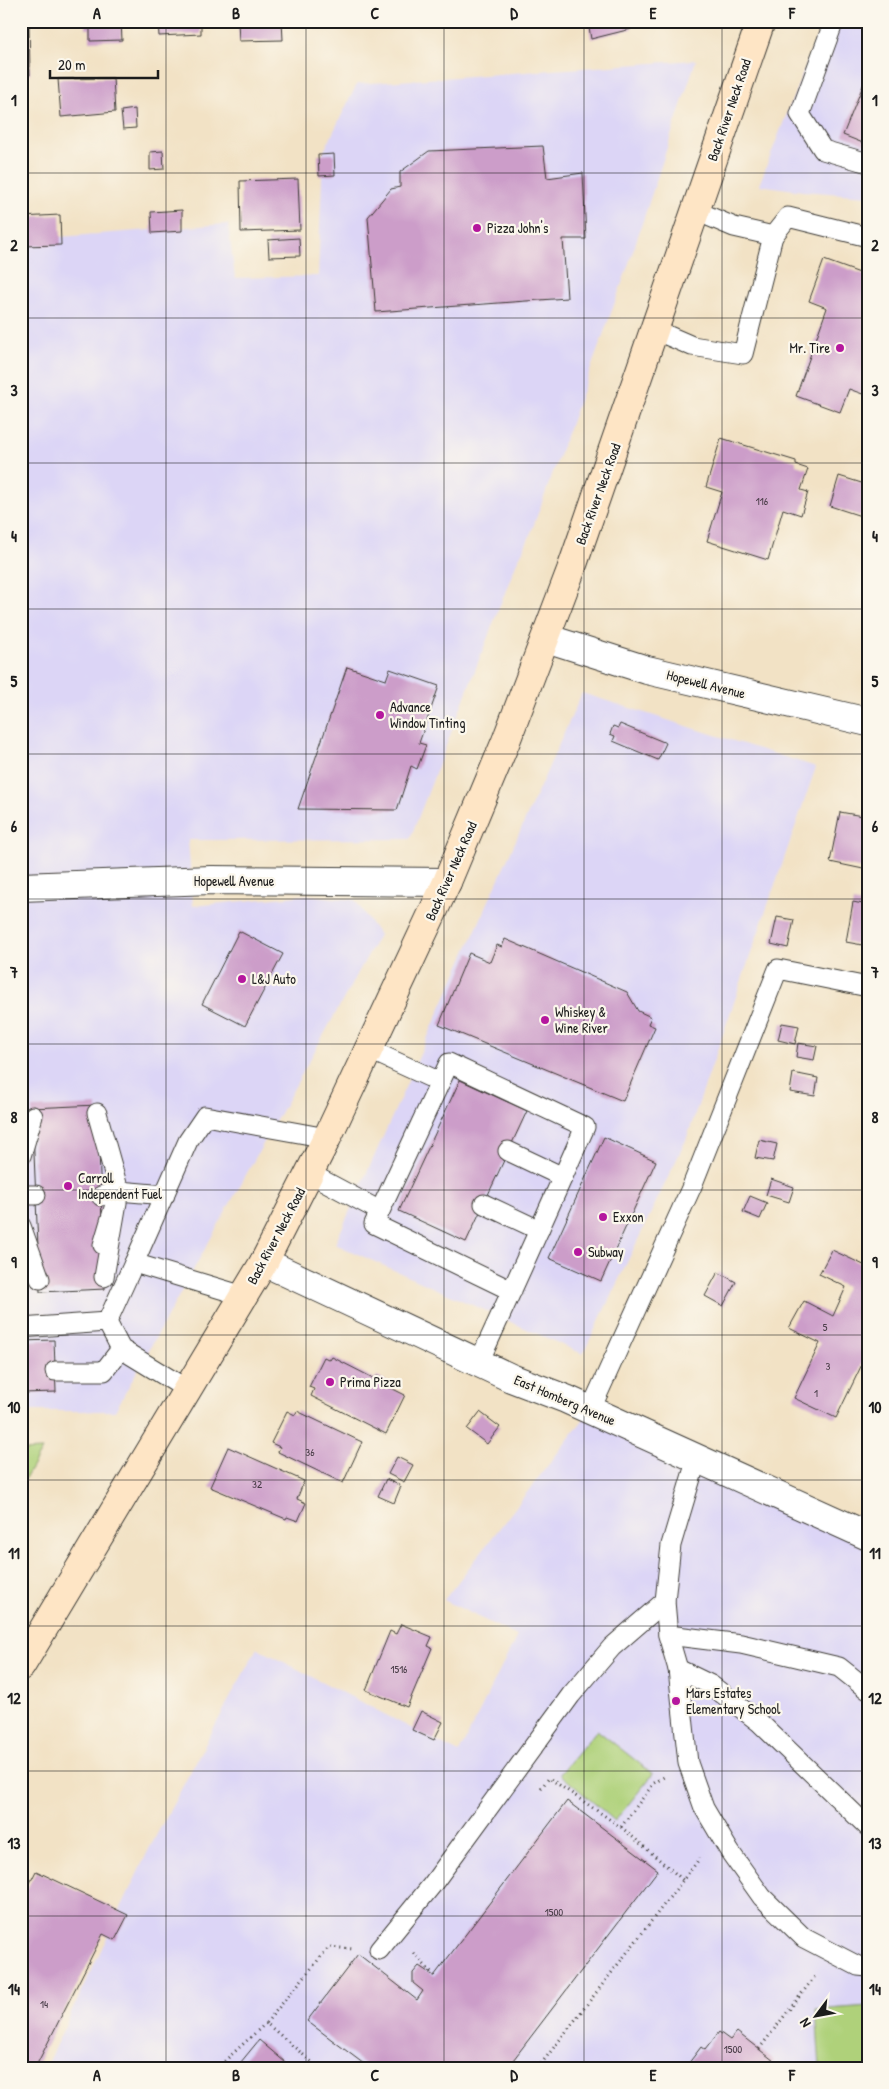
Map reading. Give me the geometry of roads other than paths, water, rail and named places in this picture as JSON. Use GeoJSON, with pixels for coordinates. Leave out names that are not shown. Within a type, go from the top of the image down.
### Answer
{"type":"FeatureCollection","features":[{"type":"Feature","properties":{"kind":"street","name":"Back River Neck Road"},"geometry":{"type":"LineString","coordinates":[[21,1666],[40,1631],[264,1262],[309,1174],[447,882],[546,638],[655,330],[694,210],[761,21]]}},
{"type":"Feature","properties":{"kind":"street","name":"Hopewell Avenue"},"geometry":{"type":"LineString","coordinates":[[546,638],[647,670],[868,722]]}},
{"type":"Feature","properties":{"kind":"street","name":"Hopewell Avenue"},"geometry":{"type":"LineString","coordinates":[[21,887],[211,880],[447,882]]}},
{"type":"Feature","properties":{"kind":"street","name":"East Homberg Avenue"},"geometry":{"type":"LineString","coordinates":[[264,1262],[479,1362],[698,1458],[868,1536]]}},
{"type":"Feature","properties":{"kind":"lane"},"geometry":{"type":"LineString","coordinates":[[834,21],[800,114],[823,150],[868,163]]}},
{"type":"Feature","properties":{"kind":"lane"},"geometry":{"type":"LineString","coordinates":[[694,210],[734,227],[773,236]]}},
{"type":"Feature","properties":{"kind":"lane"},"geometry":{"type":"LineString","coordinates":[[655,330],[692,346],[743,354],[773,236],[788,217],[868,237]]}},
{"type":"Feature","properties":{"kind":"lane"},"geometry":{"type":"LineString","coordinates":[[590,1411],[692,1186],[778,969],[868,986]]}},
{"type":"Feature","properties":{"kind":"lane"},"geometry":{"type":"LineString","coordinates":[[368,1049],[440,1082]]}},
{"type":"Feature","properties":{"kind":"lane"},"geometry":{"type":"LineString","coordinates":[[479,1362],[512,1291],[585,1127],[449,1063],[440,1082],[434,1116],[410,1166],[380,1211],[374,1224],[512,1291]]}},
{"type":"Feature","properties":{"kind":"lane"},"geometry":{"type":"LineString","coordinates":[[97,1113],[119,1191],[104,1277]]}},
{"type":"Feature","properties":{"kind":"lane"},"geometry":{"type":"LineString","coordinates":[[21,1171],[28,1150],[33,1116]]}},
{"type":"Feature","properties":{"kind":"lane"},"geometry":{"type":"LineString","coordinates":[[107,1322],[188,1141],[205,1116],[326,1138]]}},
{"type":"Feature","properties":{"kind":"lane"},"geometry":{"type":"LineString","coordinates":[[99,1144],[119,1191],[103,1245]]}},
{"type":"Feature","properties":{"kind":"lane"},"geometry":{"type":"LineString","coordinates":[[508,1151],[563,1177]]}},
{"type":"Feature","properties":{"kind":"lane"},"geometry":{"type":"LineString","coordinates":[[309,1174],[380,1211]]}},
{"type":"Feature","properties":{"kind":"lane"},"geometry":{"type":"LineString","coordinates":[[101,1196],[119,1191],[165,1194]]}},
{"type":"Feature","properties":{"kind":"lane"},"geometry":{"type":"LineString","coordinates":[[484,1204],[539,1230]]}},
{"type":"Feature","properties":{"kind":"lane"},"geometry":{"type":"LineString","coordinates":[[21,1215],[38,1247]]}},
{"type":"Feature","properties":{"kind":"lane"},"geometry":{"type":"LineString","coordinates":[[21,1226],[40,1279]]}},
{"type":"Feature","properties":{"kind":"lane"},"geometry":{"type":"LineString","coordinates":[[134,1263],[244,1296]]}},
{"type":"Feature","properties":{"kind":"lane"},"geometry":{"type":"LineString","coordinates":[[21,1328],[107,1322]]}},
{"type":"Feature","properties":{"kind":"lane"},"geometry":{"type":"LineString","coordinates":[[107,1322],[121,1349],[188,1390]]}},
{"type":"Feature","properties":{"kind":"lane"},"geometry":{"type":"LineString","coordinates":[[55,1371],[104,1370],[121,1349]]}},
{"type":"Feature","properties":{"kind":"lane"},"geometry":{"type":"LineString","coordinates":[[698,1458],[671,1545],[665,1601],[668,1635],[678,1668],[688,1763],[704,1808],[719,1834],[762,1897],[804,1938],[858,1966],[868,1967]]}},
{"type":"Feature","properties":{"kind":"lane"},"geometry":{"type":"LineString","coordinates":[[379,1950],[432,1885],[570,1695],[612,1647],[665,1601]]}},
{"type":"Feature","properties":{"kind":"lane"},"geometry":{"type":"LineString","coordinates":[[668,1635],[741,1644],[838,1667],[868,1690]]}},
{"type":"Feature","properties":{"kind":"lane"},"geometry":{"type":"LineString","coordinates":[[678,1668],[711,1685],[759,1722],[868,1827]]}},
{"type":"Feature","properties":{"kind":"place","name":"Pizza John's"},"geometry":{"type":"Point","coordinates":[477,228]}},
{"type":"Feature","properties":{"kind":"place","name":"Mr. Tire"},"geometry":{"type":"Point","coordinates":[840,348]}},
{"type":"Feature","properties":{"kind":"place","name":"Advance Window Tinting"},"geometry":{"type":"Point","coordinates":[380,715]}},
{"type":"Feature","properties":{"kind":"place","name":"L&J Auto"},"geometry":{"type":"Point","coordinates":[242,979]}},
{"type":"Feature","properties":{"kind":"place","name":"Whiskey & Wine River"},"geometry":{"type":"Point","coordinates":[545,1020]}},
{"type":"Feature","properties":{"kind":"place","name":"Carroll Independent Fuel"},"geometry":{"type":"Point","coordinates":[68,1186]}},
{"type":"Feature","properties":{"kind":"place","name":"Exxon"},"geometry":{"type":"Point","coordinates":[603,1217]}},
{"type":"Feature","properties":{"kind":"place","name":"Subway"},"geometry":{"type":"Point","coordinates":[578,1252]}},
{"type":"Feature","properties":{"kind":"place","name":"Prima Pizza"},"geometry":{"type":"Point","coordinates":[330,1382]}},
{"type":"Feature","properties":{"kind":"place","name":"Mars Estates Elementary School"},"geometry":{"type":"Point","coordinates":[676,1701]}}]}
